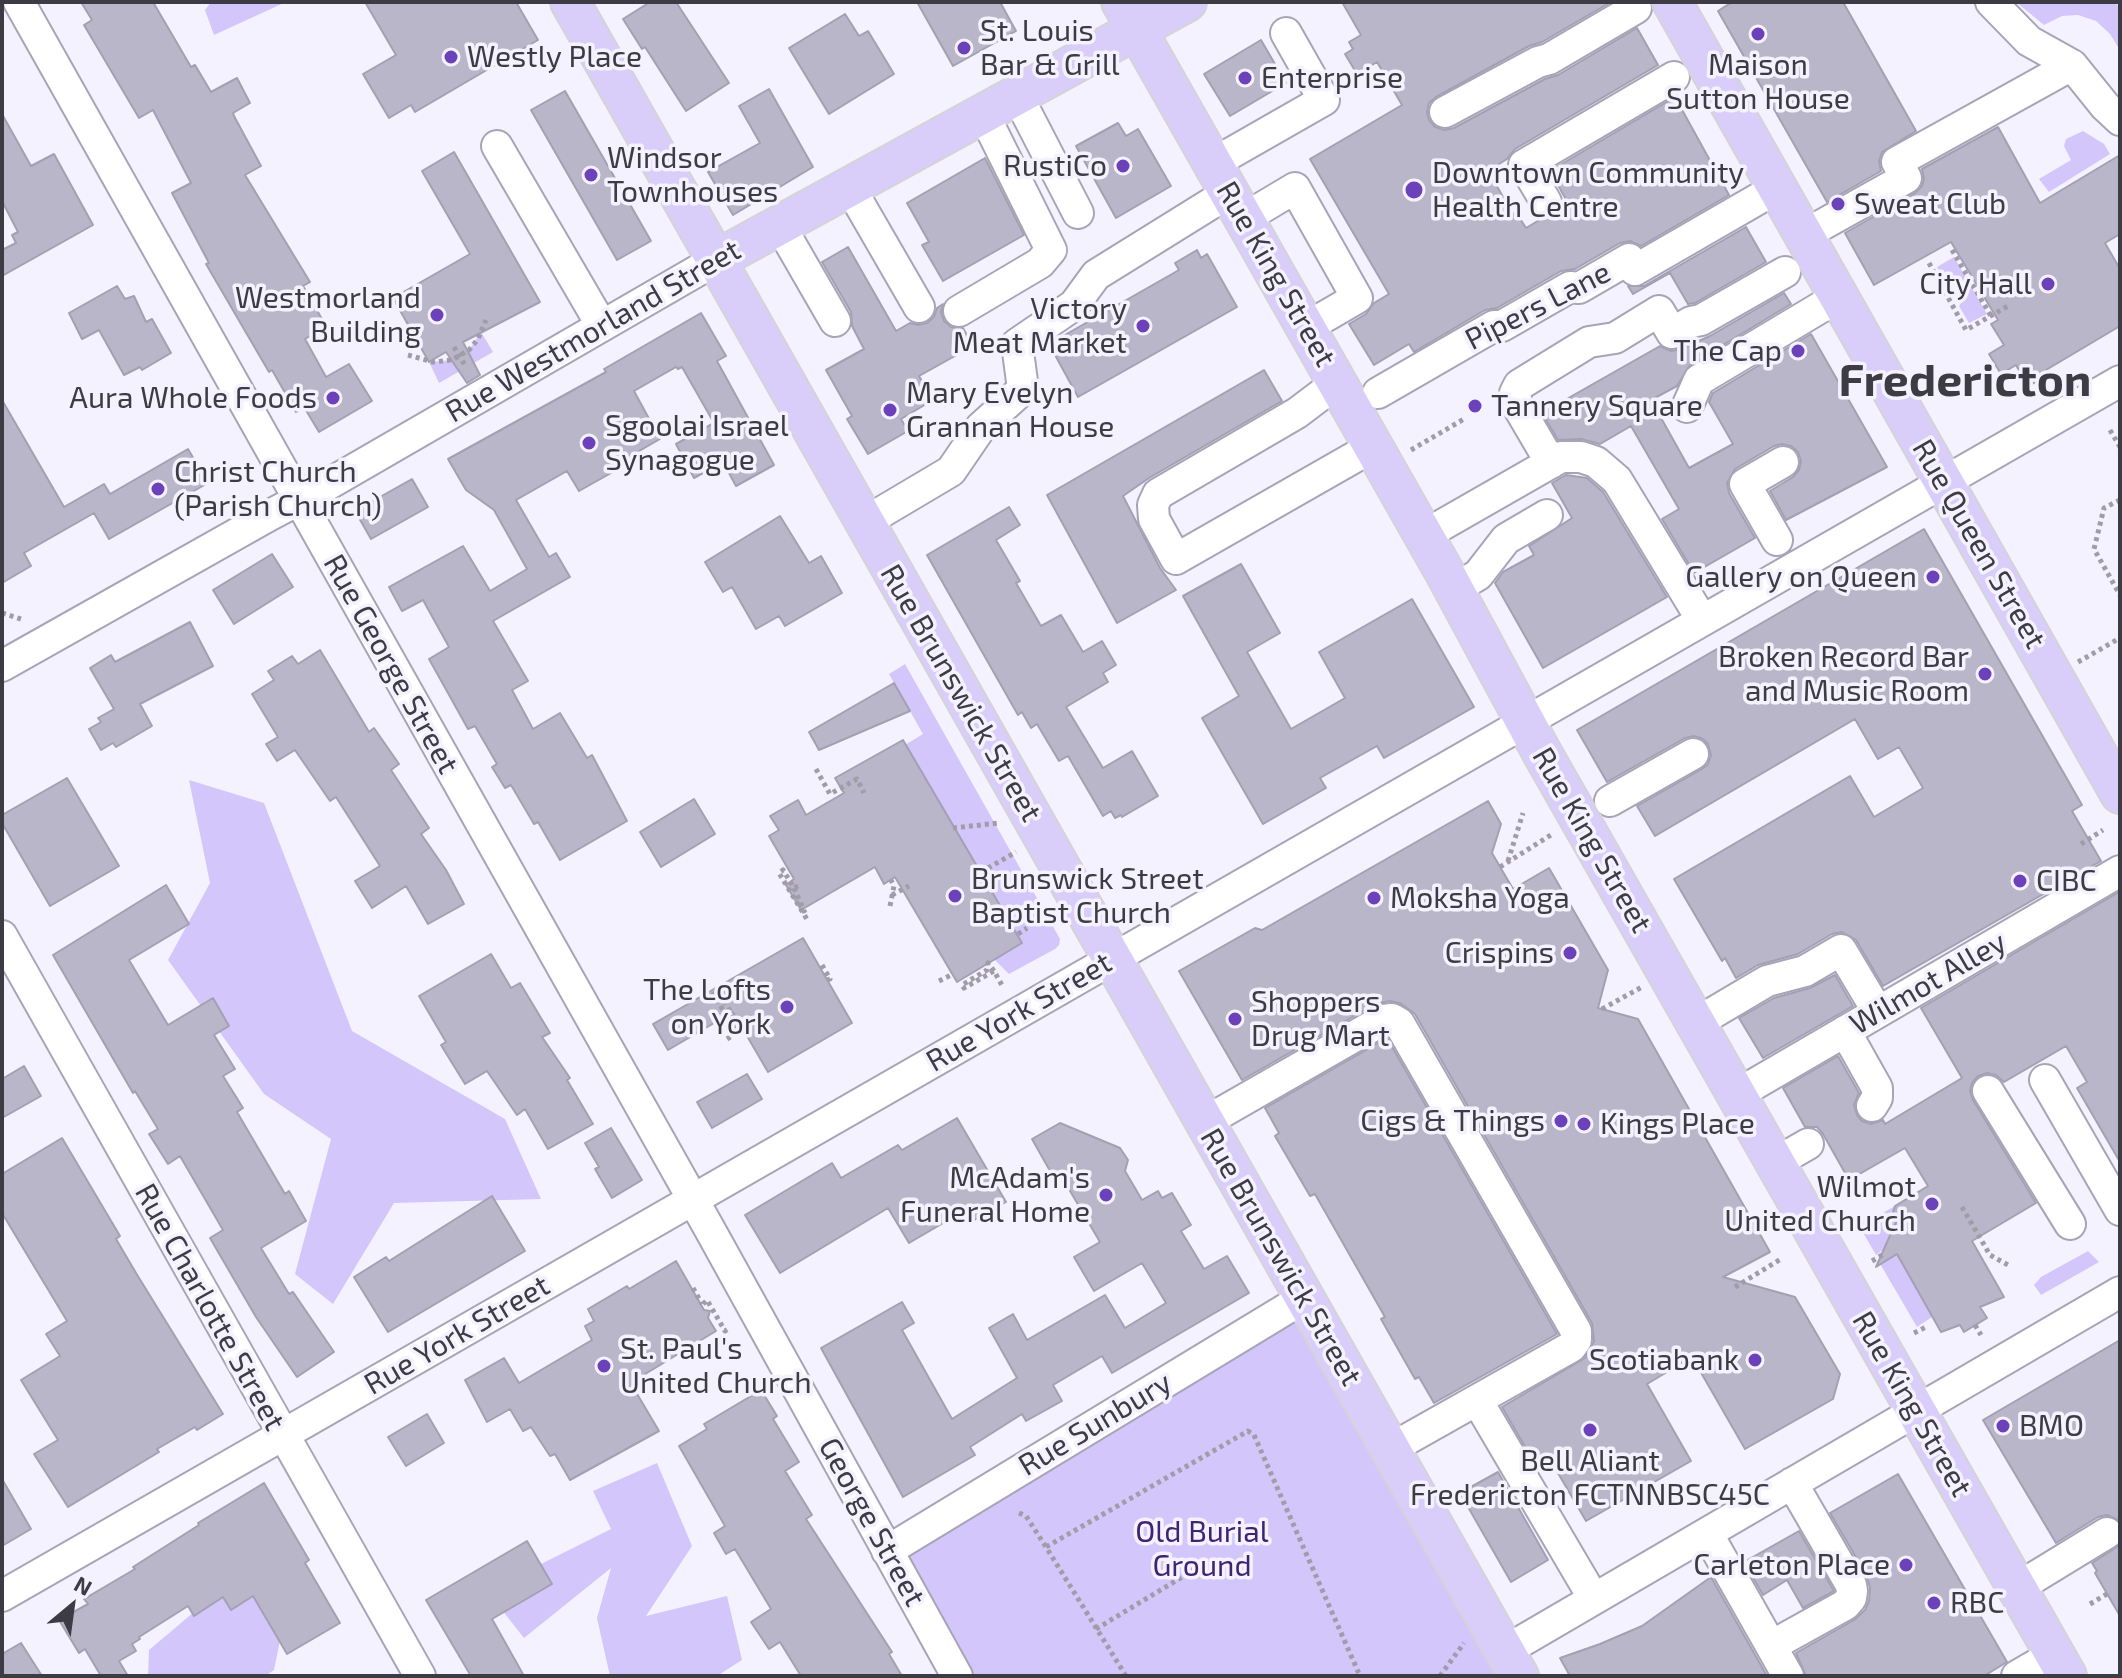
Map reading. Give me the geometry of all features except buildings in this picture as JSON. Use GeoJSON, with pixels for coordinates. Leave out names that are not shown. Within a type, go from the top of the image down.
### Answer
{"type":"FeatureCollection","features":[{"type":"Feature","properties":{"kind":"main road","name":"Rue Brunswick Street"},"geometry":{"type":"LineString","coordinates":[[570,2],[1512,1663]]}},
{"type":"Feature","properties":{"kind":"main road","name":"Rue Westmorland Street"},"geometry":{"type":"LineString","coordinates":[[716,260],[1017,95],[1129,16],[1187,2]]}},
{"type":"Feature","properties":{"kind":"main road","name":"Rue Queen Street"},"geometry":{"type":"LineString","coordinates":[[1654,5],[1777,188],[2120,794]]}},
{"type":"Feature","properties":{"kind":"main road","name":"Rue King Street"},"geometry":{"type":"LineString","coordinates":[[1129,16],[1338,382],[1392,448],[1423,536],[1525,722],[1595,809],[1667,972],[2061,1665]]}},
{"type":"Feature","properties":{"kind":"street","name":"Rue George Street"},"geometry":{"type":"LineString","coordinates":[[19,2],[692,1200]]}},
{"type":"Feature","properties":{"kind":"street"},"geometry":{"type":"LineString","coordinates":[[1991,2],[2029,41],[2072,65],[2120,120]]}},
{"type":"Feature","properties":{"kind":"street"},"geometry":{"type":"LineString","coordinates":[[1445,112],[1654,5]]}},
{"type":"Feature","properties":{"kind":"street"},"geometry":{"type":"LineString","coordinates":[[865,522],[951,471],[981,427],[1023,389],[1017,344],[1074,305],[1096,275],[1228,192],[1324,100],[1286,33]]}},
{"type":"Feature","properties":{"kind":"street"},"geometry":{"type":"LineString","coordinates":[[1804,235],[1906,178],[1897,162],[2072,65]]}},
{"type":"Feature","properties":{"kind":"street"},"geometry":{"type":"LineString","coordinates":[[1546,202],[1524,165],[1674,77]]}},
{"type":"Feature","properties":{"kind":"street"},"geometry":{"type":"LineString","coordinates":[[1017,95],[1078,213]]}},
{"type":"Feature","properties":{"kind":"street"},"geometry":{"type":"LineString","coordinates":[[959,311],[1040,263],[1051,250],[983,113]]}},
{"type":"Feature","properties":{"kind":"street"},"geometry":{"type":"LineString","coordinates":[[497,146],[602,326]]}},
{"type":"Feature","properties":{"kind":"street"},"geometry":{"type":"LineString","coordinates":[[849,186],[919,307]]}},
{"type":"Feature","properties":{"kind":"street"},"geometry":{"type":"LineString","coordinates":[[1228,192],[1295,188],[1357,298],[1307,327]]}},
{"type":"Feature","properties":{"kind":"street","name":"Pipers Lane"},"geometry":{"type":"LineString","coordinates":[[1378,393],[1494,326],[1502,326],[1570,287],[1579,288],[1629,259],[1635,270],[1777,188]]}},
{"type":"Feature","properties":{"kind":"street"},"geometry":{"type":"LineString","coordinates":[[779,224],[835,321]]}},
{"type":"Feature","properties":{"kind":"street","name":"Rue Westmorland Street"},"geometry":{"type":"LineString","coordinates":[[2,666],[299,500],[716,260]]}},
{"type":"Feature","properties":{"kind":"street"},"geometry":{"type":"LineString","coordinates":[[1551,463],[1517,405],[1515,393],[1519,385],[1589,342],[1615,338],[1659,311],[1672,333],[1785,272]]}},
{"type":"Feature","properties":{"kind":"street"},"geometry":{"type":"LineString","coordinates":[[1687,407],[1699,380],[1838,297]]}},
{"type":"Feature","properties":{"kind":"street","name":"Rue York Street"},"geometry":{"type":"LineString","coordinates":[[2,1596],[2120,381]]}},
{"type":"Feature","properties":{"kind":"street"},"geometry":{"type":"LineString","coordinates":[[1338,382],[1297,413],[1158,494],[1153,505],[1154,519],[1176,559],[1392,448]]}},
{"type":"Feature","properties":{"kind":"street"},"geometry":{"type":"LineString","coordinates":[[1423,536],[1561,457],[1581,457],[1596,462],[1617,480],[1702,620]]}},
{"type":"Feature","properties":{"kind":"street"},"geometry":{"type":"LineString","coordinates":[[1777,540],[1745,484],[1783,462]]}},
{"type":"Feature","properties":{"kind":"street"},"geometry":{"type":"LineString","coordinates":[[1454,589],[1478,575],[1506,539],[1547,515]]}},
{"type":"Feature","properties":{"kind":"street"},"geometry":{"type":"LineString","coordinates":[[1595,809],[1693,754]]}},
{"type":"Feature","properties":{"kind":"street","name":"Wilmot Alley"},"geometry":{"type":"LineString","coordinates":[[1736,1095],[2120,871]]}},
{"type":"Feature","properties":{"kind":"street","name":"Rue Charlotte Street"},"geometry":{"type":"LineString","coordinates":[[2,936],[420,1676]]}},
{"type":"Feature","properties":{"kind":"street"},"geometry":{"type":"LineString","coordinates":[[1696,1023],[1767,981],[1805,971],[1841,950],[1878,1012]]}},
{"type":"Feature","properties":{"kind":"street"},"geometry":{"type":"LineString","coordinates":[[1205,1122],[1383,1020],[1392,1019],[1399,1023],[1576,1331],[1576,1340],[1571,1347],[1390,1449]]}},
{"type":"Feature","properties":{"kind":"street"},"geometry":{"type":"LineString","coordinates":[[1845,1031],[1877,1088],[1877,1098],[1872,1106]]}},
{"type":"Feature","properties":{"kind":"street"},"geometry":{"type":"LineString","coordinates":[[2045,1080],[2120,1210]]}},
{"type":"Feature","properties":{"kind":"street"},"geometry":{"type":"LineString","coordinates":[[1988,1091],[2070,1224]]}},
{"type":"Feature","properties":{"kind":"street"},"geometry":{"type":"LineString","coordinates":[[1775,1163],[1808,1144]]}},
{"type":"Feature","properties":{"kind":"street","name":"George Street"},"geometry":{"type":"LineString","coordinates":[[692,1200],[957,1676]]}},
{"type":"Feature","properties":{"kind":"street"},"geometry":{"type":"LineString","coordinates":[[1512,1663],[1594,1599],[2120,1292]]}},
{"type":"Feature","properties":{"kind":"street","name":"Rue Sunbury"},"geometry":{"type":"LineString","coordinates":[[887,1551],[1304,1298]]}},
{"type":"Feature","properties":{"kind":"street"},"geometry":{"type":"LineString","coordinates":[[1477,1400],[1594,1599]]}},
{"type":"Feature","properties":{"kind":"street"},"geometry":{"type":"LineString","coordinates":[[1771,1646],[1845,1605],[1852,1591],[1792,1483]]}},
{"type":"Feature","properties":{"kind":"street"},"geometry":{"type":"LineString","coordinates":[[1707,1533],[1788,1676]]}},
{"type":"Feature","properties":{"kind":"street"},"geometry":{"type":"LineString","coordinates":[[2017,1588],[2107,1533]]}},
{"type":"Feature","properties":{"kind":"street"},"geometry":{"type":"LineString","coordinates":[[2017,1676],[2061,1665]]}},
{"type":"Feature","properties":{"kind":"path"},"geometry":{"type":"LineString","coordinates":[[1952,250],[1991,316]]}},
{"type":"Feature","properties":{"kind":"path"},"geometry":{"type":"LineString","coordinates":[[1929,263],[1966,330],[2008,306]]}},
{"type":"Feature","properties":{"kind":"path"},"geometry":{"type":"LineString","coordinates":[[408,355],[433,362],[452,360],[469,350],[478,339],[486,320]]}},
{"type":"Feature","properties":{"kind":"path"},"geometry":{"type":"LineString","coordinates":[[454,347],[466,367]]}},
{"type":"Feature","properties":{"kind":"path"},"geometry":{"type":"LineString","coordinates":[[1977,374],[1995,364]]}},
{"type":"Feature","properties":{"kind":"path"},"geometry":{"type":"LineString","coordinates":[[1392,448],[1464,419]]}},
{"type":"Feature","properties":{"kind":"path"},"geometry":{"type":"LineString","coordinates":[[2110,430],[2120,447]]}},
{"type":"Feature","properties":{"kind":"path"},"geometry":{"type":"LineString","coordinates":[[2120,500],[2104,508],[2094,549],[2120,595]]}},
{"type":"Feature","properties":{"kind":"path"},"geometry":{"type":"LineString","coordinates":[[2,613],[21,619]]}},
{"type":"Feature","properties":{"kind":"path"},"geometry":{"type":"LineString","coordinates":[[2077,663],[2120,638]]}},
{"type":"Feature","properties":{"kind":"path"},"geometry":{"type":"LineString","coordinates":[[816,769],[830,794],[857,779],[864,793]]}},
{"type":"Feature","properties":{"kind":"path"},"geometry":{"type":"LineString","coordinates":[[1500,867],[1595,809]]}},
{"type":"Feature","properties":{"kind":"path"},"geometry":{"type":"LineString","coordinates":[[1508,862],[1523,813]]}},
{"type":"Feature","properties":{"kind":"path"},"geometry":{"type":"LineString","coordinates":[[953,828],[999,823]]}},
{"type":"Feature","properties":{"kind":"path"},"geometry":{"type":"LineString","coordinates":[[2081,844],[2103,830]]}},
{"type":"Feature","properties":{"kind":"path"},"geometry":{"type":"LineString","coordinates":[[981,872],[1016,852]]}},
{"type":"Feature","properties":{"kind":"path"},"geometry":{"type":"LineString","coordinates":[[783,870],[796,887],[800,898],[808,921],[779,873],[783,870]]}},
{"type":"Feature","properties":{"kind":"path"},"geometry":{"type":"LineString","coordinates":[[890,906],[894,886],[891,880]]}},
{"type":"Feature","properties":{"kind":"path"},"geometry":{"type":"LineString","coordinates":[[892,896],[909,886]]}},
{"type":"Feature","properties":{"kind":"path"},"geometry":{"type":"LineString","coordinates":[[1018,934],[1027,928]]}},
{"type":"Feature","properties":{"kind":"path"},"geometry":{"type":"LineString","coordinates":[[994,971],[964,988],[962,985],[987,970],[988,963],[994,971],[1003,987]]}},
{"type":"Feature","properties":{"kind":"path"},"geometry":{"type":"LineString","coordinates":[[822,965],[830,979],[827,980]]}},
{"type":"Feature","properties":{"kind":"path"},"geometry":{"type":"LineString","coordinates":[[1602,1009],[1667,972]]}},
{"type":"Feature","properties":{"kind":"path"},"geometry":{"type":"LineString","coordinates":[[939,981],[953,974]]}},
{"type":"Feature","properties":{"kind":"path"},"geometry":{"type":"LineString","coordinates":[[717,989],[740,1030],[712,992],[717,989]]}},
{"type":"Feature","properties":{"kind":"path"},"geometry":{"type":"LineString","coordinates":[[727,1039],[740,1030]]}},
{"type":"Feature","properties":{"kind":"path"},"geometry":{"type":"LineString","coordinates":[[1962,1207],[1990,1255],[2008,1265]]}},
{"type":"Feature","properties":{"kind":"path"},"geometry":{"type":"LineString","coordinates":[[1872,1261],[1884,1254]]}},
{"type":"Feature","properties":{"kind":"path"},"geometry":{"type":"LineString","coordinates":[[1735,1287],[1781,1259]]}},
{"type":"Feature","properties":{"kind":"path"},"geometry":{"type":"LineString","coordinates":[[704,1281],[692,1288],[702,1304],[707,1300],[725,1331],[730,1328]]}},
{"type":"Feature","properties":{"kind":"path"},"geometry":{"type":"LineString","coordinates":[[1975,1325],[1981,1335]]}},
{"type":"Feature","properties":{"kind":"path"},"geometry":{"type":"LineString","coordinates":[[1914,1333],[1926,1327]]}},
{"type":"Feature","properties":{"kind":"path"},"geometry":{"type":"LineString","coordinates":[[1046,1547],[1245,1431],[1252,1432],[1360,1676]]}},
{"type":"Feature","properties":{"kind":"path"},"geometry":{"type":"LineString","coordinates":[[1019,1513],[1026,1516],[1126,1676]]}},
{"type":"Feature","properties":{"kind":"path"},"geometry":{"type":"LineString","coordinates":[[1096,1629],[1207,1562]]}},
{"type":"Feature","properties":{"kind":"path"},"geometry":{"type":"LineString","coordinates":[[2090,1604],[2107,1594]]}},
{"type":"Feature","properties":{"kind":"path"},"geometry":{"type":"LineString","coordinates":[[1440,1676],[1464,1643]]}},
{"type":"Feature","properties":{"kind":"green space"},"geometry":{"type":"Polygon","coordinates":[[[211,2],[286,2],[214,35],[205,10],[211,2]]]}},
{"type":"Feature","properties":{"kind":"green space"},"geometry":{"type":"Polygon","coordinates":[[[2016,2],[2103,2],[2120,5],[2120,59],[2118,47],[2110,34],[2096,21],[2078,15],[2062,16],[2044,25],[2016,2]]]}},
{"type":"Feature","properties":{"kind":"green space"},"geometry":{"type":"Polygon","coordinates":[[[2083,131],[2104,144],[2110,154],[2049,192],[2039,179],[2071,160],[2064,146],[2066,139],[2083,131]]]}},
{"type":"Feature","properties":{"kind":"green space"},"geometry":{"type":"Polygon","coordinates":[[[1954,257],[1987,314],[1969,323],[1959,306],[1966,295],[1965,289],[1955,282],[1946,284],[1937,267],[1954,257]]]}},
{"type":"Feature","properties":{"kind":"green space"},"geometry":{"type":"Polygon","coordinates":[[[481,332],[493,352],[439,383],[429,362],[452,360],[469,350],[481,332]]]}},
{"type":"Feature","properties":{"kind":"green space"},"geometry":{"type":"Polygon","coordinates":[[[905,664],[1060,939],[1055,949],[1009,974],[994,959],[1022,943],[905,745],[923,734],[889,674],[905,664]]]}},
{"type":"Feature","properties":{"kind":"green space"},"geometry":{"type":"Polygon","coordinates":[[[189,780],[264,803],[352,1031],[505,1119],[541,1199],[394,1203],[333,1304],[295,1274],[331,1139],[264,1094],[168,960],[210,883],[189,780]]]}},
{"type":"Feature","properties":{"kind":"green space"},"geometry":{"type":"Polygon","coordinates":[[[1895,1206],[1892,1216],[1902,1232],[1889,1238],[1887,1241],[1891,1244],[1876,1255],[1858,1224],[1895,1206]]]}},
{"type":"Feature","properties":{"kind":"green space"},"geometry":{"type":"Polygon","coordinates":[[[2088,1251],[2099,1262],[2041,1295],[2034,1285],[2041,1277],[2088,1251]]]}},
{"type":"Feature","properties":{"kind":"green space"},"geometry":{"type":"Polygon","coordinates":[[[1897,1254],[1932,1317],[1917,1327],[1879,1262],[1897,1254]]]}},
{"type":"Feature","properties":{"kind":"green space","name":"Old Burial Ground"},"geometry":{"type":"Polygon","coordinates":[[[1304,1298],[1519,1676],[957,1676],[887,1551],[1304,1298]]]}},
{"type":"Feature","properties":{"kind":"green space"},"geometry":{"type":"Polygon","coordinates":[[[657,1463],[692,1546],[646,1616],[727,1596],[742,1660],[717,1676],[610,1676],[597,1618],[611,1568],[524,1638],[487,1591],[611,1529],[593,1491],[657,1463]]]}},
{"type":"Feature","properties":{"kind":"green space"},"geometry":{"type":"Polygon","coordinates":[[[252,1563],[291,1587],[274,1670],[265,1676],[148,1676],[149,1650],[252,1563]]]}},
{"type":"Feature","properties":{"kind":"place","name":"Maison Sutton House"},"geometry":{"type":"Point","coordinates":[1758,34]}},
{"type":"Feature","properties":{"kind":"place","name":"St. Louis Bar & Grill"},"geometry":{"type":"Point","coordinates":[964,48]}},
{"type":"Feature","properties":{"kind":"place","name":"Westly Place"},"geometry":{"type":"Point","coordinates":[451,57]}},
{"type":"Feature","properties":{"kind":"place","name":"Enterprise"},"geometry":{"type":"Point","coordinates":[1245,78]}},
{"type":"Feature","properties":{"kind":"place","name":"RustiCo"},"geometry":{"type":"Point","coordinates":[1123,166]}},
{"type":"Feature","properties":{"kind":"place","name":"Windsor Townhouses"},"geometry":{"type":"Point","coordinates":[591,175]}},
{"type":"Feature","properties":{"kind":"place","name":"Downtown Community Health Centre"},"geometry":{"type":"Point","coordinates":[1414,190]}},
{"type":"Feature","properties":{"kind":"place","name":"Sweat Club"},"geometry":{"type":"Point","coordinates":[1838,204]}},
{"type":"Feature","properties":{"kind":"place","name":"City Hall"},"geometry":{"type":"Point","coordinates":[2048,284]}},
{"type":"Feature","properties":{"kind":"place","name":"Westmorland Building"},"geometry":{"type":"Point","coordinates":[437,315]}},
{"type":"Feature","properties":{"kind":"place","name":"Victory Meat Market"},"geometry":{"type":"Point","coordinates":[1143,326]}},
{"type":"Feature","properties":{"kind":"place","name":"The Cap"},"geometry":{"type":"Point","coordinates":[1798,351]}},
{"type":"Feature","properties":{"kind":"place","name":"Aura Whole Foods"},"geometry":{"type":"Point","coordinates":[333,398]}},
{"type":"Feature","properties":{"kind":"place","name":"Tannery Square"},"geometry":{"type":"Point","coordinates":[1475,406]}},
{"type":"Feature","properties":{"kind":"place","name":"Mary Evelyn Grannan House"},"geometry":{"type":"Point","coordinates":[890,410]}},
{"type":"Feature","properties":{"kind":"place","name":"Sgoolai Israel Synagogue"},"geometry":{"type":"Point","coordinates":[589,443]}},
{"type":"Feature","properties":{"kind":"place","name":"Christ Church (Parish Church)"},"geometry":{"type":"Point","coordinates":[158,489]}},
{"type":"Feature","properties":{"kind":"place","name":"Gallery on Queen"},"geometry":{"type":"Point","coordinates":[1933,577]}},
{"type":"Feature","properties":{"kind":"place","name":"Broken Record Bar and Music Room"},"geometry":{"type":"Point","coordinates":[1985,674]}},
{"type":"Feature","properties":{"kind":"place","name":"CIBC"},"geometry":{"type":"Point","coordinates":[2020,881]}},
{"type":"Feature","properties":{"kind":"place","name":"Brunswick Street Baptist Church"},"geometry":{"type":"Point","coordinates":[955,896]}},
{"type":"Feature","properties":{"kind":"place","name":"Moksha Yoga"},"geometry":{"type":"Point","coordinates":[1374,898]}},
{"type":"Feature","properties":{"kind":"place","name":"Crispins"},"geometry":{"type":"Point","coordinates":[1570,953]}},
{"type":"Feature","properties":{"kind":"place","name":"The Lofts on York"},"geometry":{"type":"Point","coordinates":[787,1007]}},
{"type":"Feature","properties":{"kind":"place","name":"Shoppers Drug Mart"},"geometry":{"type":"Point","coordinates":[1235,1019]}},
{"type":"Feature","properties":{"kind":"place","name":"Cigs & Things"},"geometry":{"type":"Point","coordinates":[1561,1121]}},
{"type":"Feature","properties":{"kind":"place","name":"Kings Place"},"geometry":{"type":"Point","coordinates":[1584,1124]}},
{"type":"Feature","properties":{"kind":"place","name":"McAdam's Funeral Home"},"geometry":{"type":"Point","coordinates":[1106,1195]}},
{"type":"Feature","properties":{"kind":"place","name":"Wilmot United Church"},"geometry":{"type":"Point","coordinates":[1932,1204]}},
{"type":"Feature","properties":{"kind":"place","name":"Scotiabank"},"geometry":{"type":"Point","coordinates":[1755,1360]}},
{"type":"Feature","properties":{"kind":"place","name":"St. Paul's United Church"},"geometry":{"type":"Point","coordinates":[604,1366]}},
{"type":"Feature","properties":{"kind":"place","name":"BMO"},"geometry":{"type":"Point","coordinates":[2003,1426]}},
{"type":"Feature","properties":{"kind":"place","name":"Bell Aliant Fredericton FCTNNBSC45C"},"geometry":{"type":"Point","coordinates":[1590,1430]}},
{"type":"Feature","properties":{"kind":"place","name":"Carleton Place"},"geometry":{"type":"Point","coordinates":[1906,1565]}},
{"type":"Feature","properties":{"kind":"place","name":"RBC"},"geometry":{"type":"Point","coordinates":[1934,1603]}},
{"type":"Feature","properties":{"kind":"district","name":"Fredericton"},"geometry":{"type":"Point","coordinates":[1965,381]}}]}
